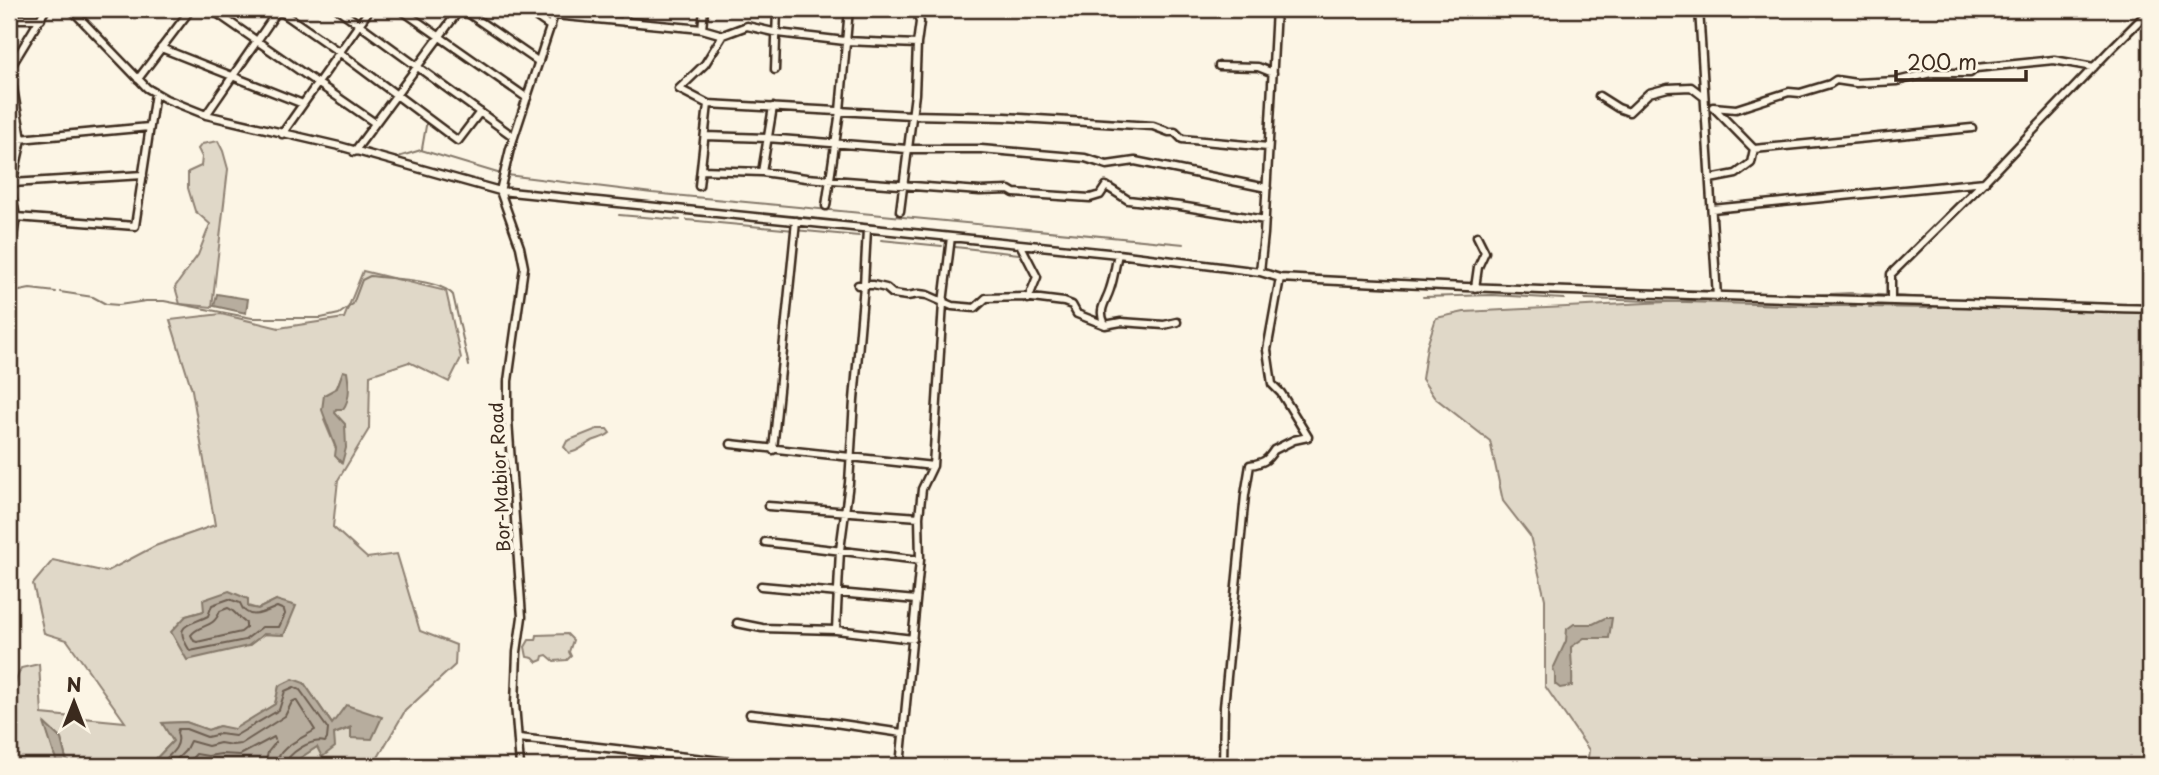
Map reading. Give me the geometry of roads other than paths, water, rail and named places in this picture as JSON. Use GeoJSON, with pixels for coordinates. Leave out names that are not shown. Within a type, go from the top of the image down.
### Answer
{"type":"FeatureCollection","features":[{"type":"Feature","properties":{"kind":"street"},"geometry":{"type":"LineString","coordinates":[[12,244],[11,189],[22,139],[10,71],[46,9]]}},
{"type":"Feature","properties":{"kind":"street"},"geometry":{"type":"LineString","coordinates":[[71,9],[138,79],[155,93],[185,108],[339,146],[500,191],[1118,254],[1260,272],[1280,278],[1717,297],[2150,309]]}},
{"type":"Feature","properties":{"kind":"street"},"geometry":{"type":"LineString","coordinates":[[138,79],[191,9]]}},
{"type":"Feature","properties":{"kind":"street"},"geometry":{"type":"LineString","coordinates":[[211,9],[375,123]]}},
{"type":"Feature","properties":{"kind":"street"},"geometry":{"type":"LineString","coordinates":[[206,115],[278,9],[458,141],[480,112]]}},
{"type":"Feature","properties":{"kind":"street"},"geometry":{"type":"LineString","coordinates":[[338,9],[514,136]]}},
{"type":"Feature","properties":{"kind":"street"},"geometry":{"type":"LineString","coordinates":[[282,134],[370,9]]}},
{"type":"Feature","properties":{"kind":"street"},"geometry":{"type":"LineString","coordinates":[[400,9],[527,98]]}},
{"type":"Feature","properties":{"kind":"street"},"geometry":{"type":"LineString","coordinates":[[354,152],[461,9],[539,62]]}},
{"type":"Feature","properties":{"kind":"street"},"geometry":{"type":"LineString","coordinates":[[525,9],[551,27]]}},
{"type":"Feature","properties":{"kind":"street"},"geometry":{"type":"LineString","coordinates":[[624,22],[626,9]]}},
{"type":"Feature","properties":{"kind":"street"},"geometry":{"type":"LineString","coordinates":[[702,29],[704,9]]}},
{"type":"Feature","properties":{"kind":"street"},"geometry":{"type":"LineString","coordinates":[[775,70],[777,9]]}},
{"type":"Feature","properties":{"kind":"street"},"geometry":{"type":"LineString","coordinates":[[826,206],[840,111],[849,9]]}},
{"type":"Feature","properties":{"kind":"street"},"geometry":{"type":"LineString","coordinates":[[900,211],[915,94],[920,22],[918,16],[922,9]]}},
{"type":"Feature","properties":{"kind":"street"},"geometry":{"type":"LineString","coordinates":[[1260,272],[1276,9]]}},
{"type":"Feature","properties":{"kind":"street"},"geometry":{"type":"LineString","coordinates":[[1699,9],[1717,297]]}},
{"type":"Feature","properties":{"kind":"street"},"geometry":{"type":"LineString","coordinates":[[1891,301],[1891,274],[2150,10]]}},
{"type":"Feature","properties":{"kind":"street"},"geometry":{"type":"LineString","coordinates":[[500,191],[514,136],[555,12],[702,29],[723,35],[747,26],[778,33],[845,41],[917,44]]}},
{"type":"Feature","properties":{"kind":"street"},"geometry":{"type":"LineString","coordinates":[[9,19],[41,19]]}},
{"type":"Feature","properties":{"kind":"street"},"geometry":{"type":"LineString","coordinates":[[723,35],[705,64],[679,89],[708,103],[1153,126],[1175,132],[1182,139],[1268,147]]}},
{"type":"Feature","properties":{"kind":"street"},"geometry":{"type":"LineString","coordinates":[[161,48],[303,104]]}},
{"type":"Feature","properties":{"kind":"street"},"geometry":{"type":"LineString","coordinates":[[1713,107],[1737,110],[1789,92],[1800,93],[1836,80],[1856,83],[1897,81],[1931,73],[1970,73],[1976,68],[2054,60],[2094,67]]}},
{"type":"Feature","properties":{"kind":"street"},"geometry":{"type":"LineString","coordinates":[[1219,66],[1258,67],[1273,73]]}},
{"type":"Feature","properties":{"kind":"street"},"geometry":{"type":"LineString","coordinates":[[1599,96],[1629,112],[1649,93],[1691,87],[1754,149]]}},
{"type":"Feature","properties":{"kind":"street"},"geometry":{"type":"LineString","coordinates":[[12,218],[135,226],[155,93]]}},
{"type":"Feature","properties":{"kind":"street"},"geometry":{"type":"LineString","coordinates":[[699,186],[708,103]]}},
{"type":"Feature","properties":{"kind":"street"},"geometry":{"type":"LineString","coordinates":[[762,172],[773,107]]}},
{"type":"Feature","properties":{"kind":"street"},"geometry":{"type":"LineString","coordinates":[[9,140],[149,127]]}},
{"type":"Feature","properties":{"kind":"street"},"geometry":{"type":"LineString","coordinates":[[1754,149],[1972,128]]}},
{"type":"Feature","properties":{"kind":"street"},"geometry":{"type":"LineString","coordinates":[[705,136],[907,149],[981,149],[1086,158],[1107,164],[1135,160],[1266,188]]}},
{"type":"Feature","properties":{"kind":"street"},"geometry":{"type":"LineString","coordinates":[[1710,180],[1737,174],[1752,163],[1754,149]]}},
{"type":"Feature","properties":{"kind":"street"},"geometry":{"type":"LineString","coordinates":[[701,170],[762,172],[806,178],[980,191],[1009,190],[1014,193],[1090,198],[1100,195],[1106,186],[1128,200],[1192,207],[1265,220]]}},
{"type":"Feature","properties":{"kind":"street"},"geometry":{"type":"LineString","coordinates":[[12,183],[143,175]]}},
{"type":"Feature","properties":{"kind":"street"},"geometry":{"type":"LineString","coordinates":[[1712,209],[1985,181]]}},
{"type":"Feature","properties":{"kind":"street","name":"Bor-Mabior Road"},"geometry":{"type":"LineString","coordinates":[[500,191],[520,247],[524,267],[508,381],[508,420],[522,617],[517,652],[515,704],[520,766]]}},
{"type":"Feature","properties":{"kind":"street"},"geometry":{"type":"LineString","coordinates":[[773,450],[796,222]]}},
{"type":"Feature","properties":{"kind":"street"},"geometry":{"type":"LineString","coordinates":[[836,630],[840,550],[847,510],[867,229]]}},
{"type":"Feature","properties":{"kind":"street"},"geometry":{"type":"LineString","coordinates":[[1475,288],[1478,267],[1485,252],[1477,236]]}},
{"type":"Feature","properties":{"kind":"street"},"geometry":{"type":"LineString","coordinates":[[900,766],[920,560],[919,517],[922,489],[933,466],[943,303],[951,237]]}},
{"type":"Feature","properties":{"kind":"street"},"geometry":{"type":"LineString","coordinates":[[1021,246],[1037,277],[1028,299]]}},
{"type":"Feature","properties":{"kind":"street"},"geometry":{"type":"LineString","coordinates":[[1105,325],[1101,318],[1102,303],[1110,292],[1118,254]]}},
{"type":"Feature","properties":{"kind":"street"},"geometry":{"type":"LineString","coordinates":[[1223,766],[1224,707],[1250,465],[1265,462],[1274,450],[1293,440],[1308,437],[1281,393],[1272,384],[1268,350],[1280,278]]}},
{"type":"Feature","properties":{"kind":"street"},"geometry":{"type":"LineString","coordinates":[[861,285],[886,288],[893,295],[926,295],[964,308],[975,308],[986,298],[1008,296],[1063,302],[1072,305],[1077,314],[1105,325],[1121,322],[1164,325],[1177,322]]}},
{"type":"Feature","properties":{"kind":"street"},"geometry":{"type":"LineString","coordinates":[[731,444],[933,466]]}},
{"type":"Feature","properties":{"kind":"street"},"geometry":{"type":"LineString","coordinates":[[768,506],[919,517]]}},
{"type":"Feature","properties":{"kind":"street"},"geometry":{"type":"LineString","coordinates":[[765,542],[920,560]]}},
{"type":"Feature","properties":{"kind":"street"},"geometry":{"type":"LineString","coordinates":[[761,586],[916,600]]}},
{"type":"Feature","properties":{"kind":"street"},"geometry":{"type":"LineString","coordinates":[[737,623],[762,628],[836,630],[913,639]]}},
{"type":"Feature","properties":{"kind":"street"},"geometry":{"type":"LineString","coordinates":[[750,714],[902,733]]}},
{"type":"Feature","properties":{"kind":"street"},"geometry":{"type":"LineString","coordinates":[[519,738],[765,766]]}},
{"type":"Feature","properties":{"kind":"water"},"geometry":{"type":"Polygon","coordinates":[[[217,294],[248,299],[246,313],[214,306],[217,294]]]}},
{"type":"Feature","properties":{"kind":"water"},"geometry":{"type":"Polygon","coordinates":[[[343,371],[347,372],[348,396],[343,409],[336,409],[335,413],[345,424],[346,448],[342,463],[335,456],[336,448],[322,410],[324,395],[337,388],[343,371]]]}},
{"type":"Feature","properties":{"kind":"water"},"geometry":{"type":"Polygon","coordinates":[[[229,591],[248,599],[248,607],[258,609],[276,600],[296,606],[284,635],[264,634],[248,646],[187,660],[171,632],[186,616],[204,611],[203,600],[229,591]]]}},
{"type":"Feature","properties":{"kind":"water"},"geometry":{"type":"Polygon","coordinates":[[[1605,618],[1612,618],[1609,638],[1584,638],[1571,647],[1572,686],[1560,688],[1555,684],[1553,669],[1566,641],[1567,629],[1574,624],[1593,624],[1605,618]]]}},
{"type":"Feature","properties":{"kind":"water"},"geometry":{"type":"Polygon","coordinates":[[[293,679],[304,683],[332,724],[346,705],[382,717],[372,739],[351,738],[351,727],[334,734],[335,747],[322,757],[317,747],[291,766],[149,766],[173,741],[162,723],[186,722],[208,730],[219,726],[234,729],[275,704],[279,686],[293,679]]]}},
{"type":"Feature","properties":{"kind":"water"},"geometry":{"type":"Polygon","coordinates":[[[44,723],[61,739],[66,759],[74,766],[58,766],[44,723]]]}},
{"type":"Feature","properties":{"kind":"waterway"},"geometry":{"type":"LineString","coordinates":[[422,149],[427,120]]}},
{"type":"Feature","properties":{"kind":"waterway"},"geometry":{"type":"LineString","coordinates":[[398,157],[421,150],[501,174]]}},
{"type":"Feature","properties":{"kind":"waterway"},"geometry":{"type":"LineString","coordinates":[[507,175],[652,193],[1184,244]]}},
{"type":"Feature","properties":{"kind":"waterway"},"geometry":{"type":"LineString","coordinates":[[619,215],[680,220]]}},
{"type":"Feature","properties":{"kind":"waterway"},"geometry":{"type":"LineString","coordinates":[[687,220],[859,236]]}},
{"type":"Feature","properties":{"kind":"waterway"},"geometry":{"type":"LineString","coordinates":[[881,240],[942,246]]}},
{"type":"Feature","properties":{"kind":"waterway"},"geometry":{"type":"LineString","coordinates":[[955,247],[1019,254]]}},
{"type":"Feature","properties":{"kind":"waterway"},"geometry":{"type":"LineString","coordinates":[[60,292],[93,297],[106,304],[164,301],[252,318],[321,318],[339,314],[353,304],[362,280],[370,276],[427,283],[453,295],[469,366]]}},
{"type":"Feature","properties":{"kind":"waterway"},"geometry":{"type":"LineString","coordinates":[[9,293],[30,289],[56,292]]}},
{"type":"Feature","properties":{"kind":"waterway"},"geometry":{"type":"LineString","coordinates":[[1423,297],[1492,295],[1564,299]]}},
{"type":"Feature","properties":{"kind":"waterway"},"geometry":{"type":"LineString","coordinates":[[1585,299],[1856,306]]}},
{"type":"Feature","properties":{"kind":"waterway"},"geometry":{"type":"LineString","coordinates":[[1869,307],[1932,308]]}}]}
